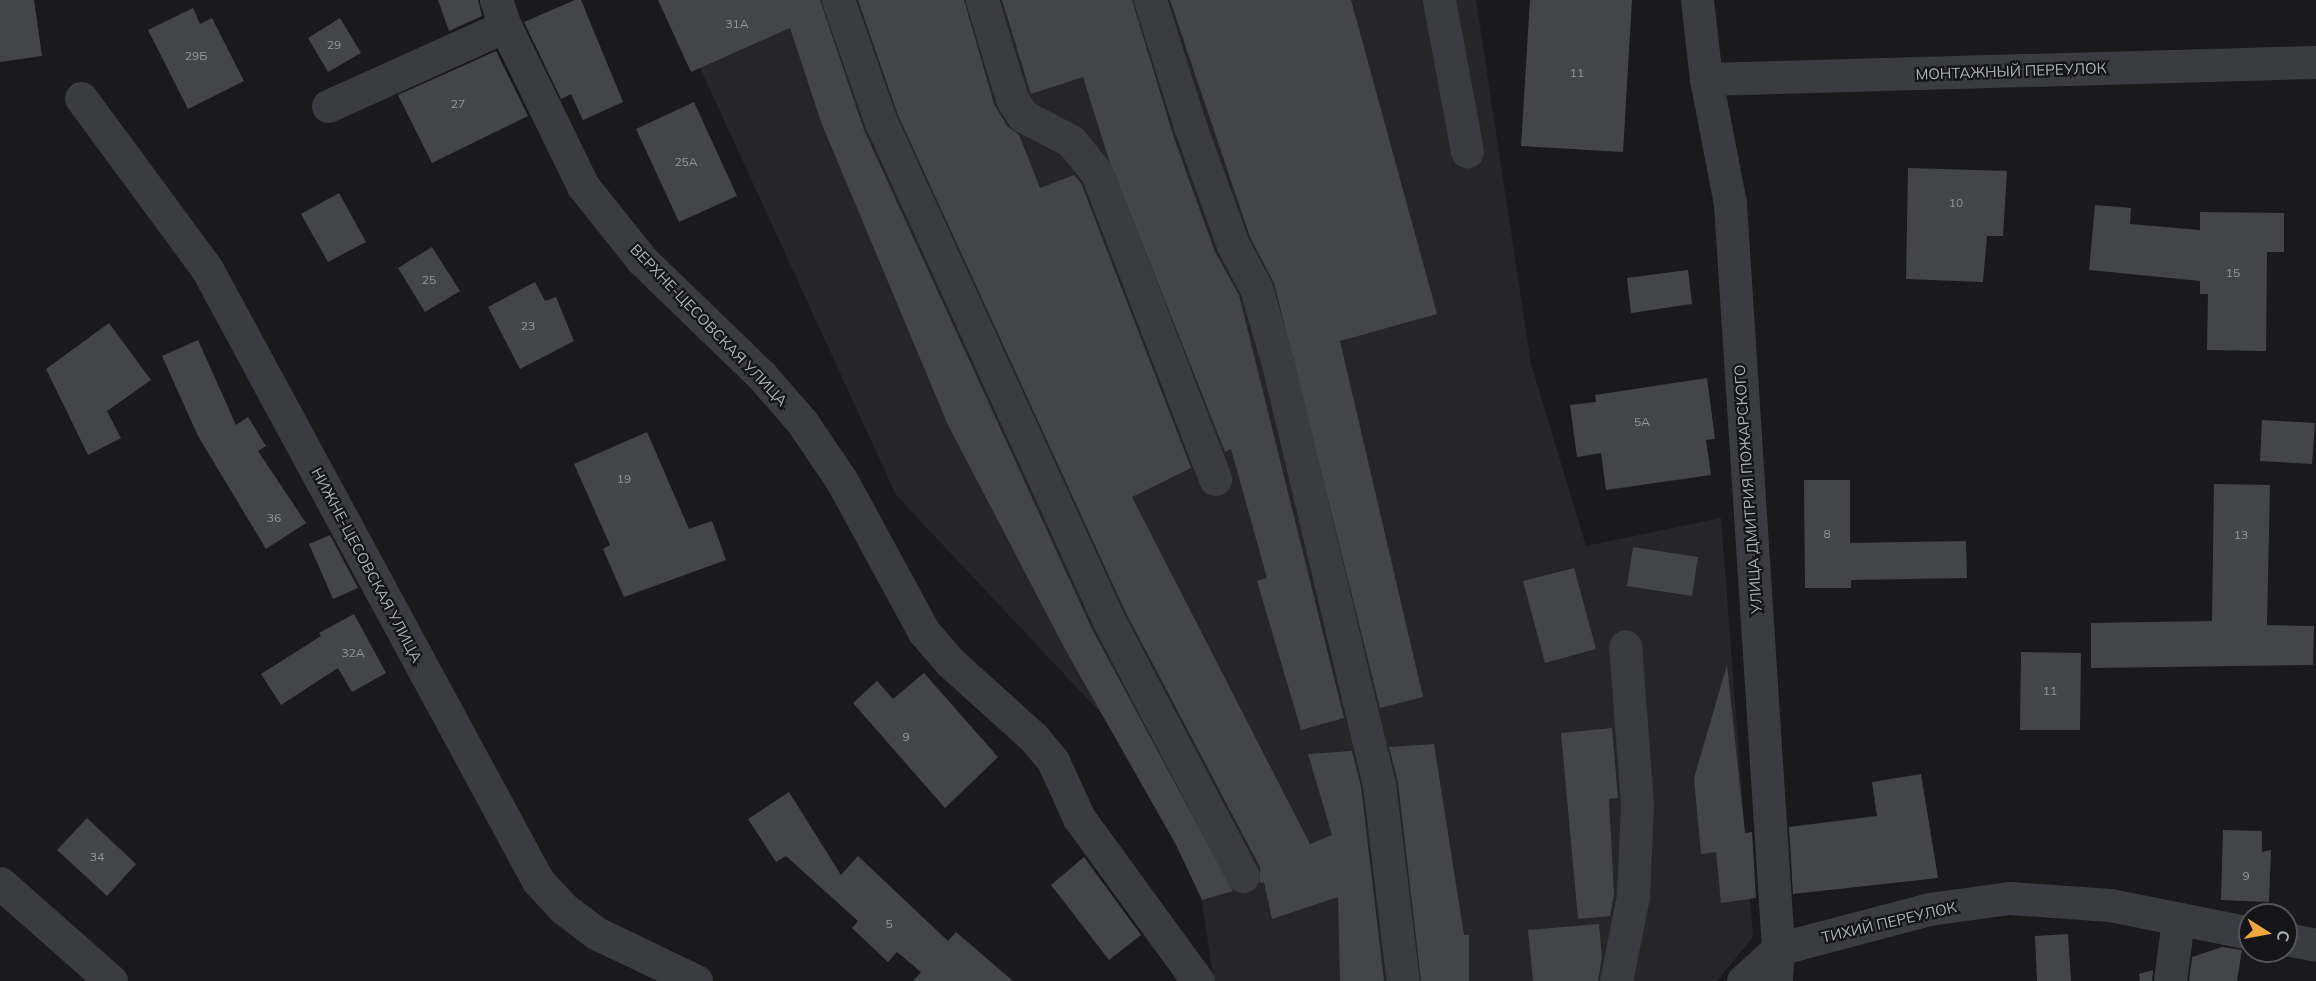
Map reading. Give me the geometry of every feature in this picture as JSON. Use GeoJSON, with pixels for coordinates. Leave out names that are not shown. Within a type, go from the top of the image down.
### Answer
{"type":"FeatureCollection","features":[{"type":"Feature","properties":{"kind":"street"},"geometry":{"type":"LineString","coordinates":[[838,0],[881,122],[1109,621],[1243,876]]}},
{"type":"Feature","properties":{"kind":"street"},"geometry":{"type":"LineString","coordinates":[[982,0],[1012,99],[1023,116],[1071,141],[1097,172],[1215,479]]}},
{"type":"Feature","properties":{"kind":"street"},"geometry":{"type":"LineString","coordinates":[[1150,0],[1233,245],[1256,288],[1278,364],[1378,784],[1403,981]]}},
{"type":"Feature","properties":{"kind":"street"},"geometry":{"type":"LineString","coordinates":[[1439,0],[1467,151]]}},
{"type":"Feature","properties":{"kind":"street","name":"УЛИЦА ДМИТРИЯ ПОЖАРСКОГО"},"geometry":{"type":"LineString","coordinates":[[1696,0],[1706,79],[1730,204],[1777,965]]}},
{"type":"Feature","properties":{"kind":"street"},"geometry":{"type":"LineString","coordinates":[[328,106],[501,13]]}},
{"type":"Feature","properties":{"kind":"street","name":"ВЕРХНЕ-ЦЕСОВСКАЯ УЛИЦА"},"geometry":{"type":"LineString","coordinates":[[501,13],[583,186],[642,260],[762,376],[802,422],[842,481],[924,632],[950,662],[1035,738],[1053,761],[1079,818],[1198,981]]}},
{"type":"Feature","properties":{"kind":"street","name":"МОНТАЖНЫЙ ПЕРЕУЛОК"},"geometry":{"type":"LineString","coordinates":[[1706,79],[2316,62]]}},
{"type":"Feature","properties":{"kind":"street","name":"НИЖНЕ-ЦЕСОВСКАЯ УЛИЦА"},"geometry":{"type":"LineString","coordinates":[[81,98],[207,269],[538,881],[563,908],[596,933],[696,981]]}},
{"type":"Feature","properties":{"kind":"street"},"geometry":{"type":"LineString","coordinates":[[1616,981],[1633,896],[1637,813],[1625,646]]}},
{"type":"Feature","properties":{"kind":"street"},"geometry":{"type":"LineString","coordinates":[[0,884],[111,981]]}},
{"type":"Feature","properties":{"kind":"street","name":"ТИХИЙ ПЕРЕУЛОК"},"geometry":{"type":"LineString","coordinates":[[1777,965],[1929,909],[2010,898],[2110,905],[2238,931]]}},
{"type":"Feature","properties":{"kind":"street"},"geometry":{"type":"LineString","coordinates":[[2170,981],[2178,919]]}},
{"type":"Feature","properties":{"kind":"street"},"geometry":{"type":"LineString","coordinates":[[2298,941],[2316,945]]}},
{"type":"Feature","properties":{"kind":"street"},"geometry":{"type":"LineString","coordinates":[[1743,981],[1777,965]]}},
{"type":"Feature","properties":{"kind":"shaded area"},"geometry":{"type":"Polygon","coordinates":[[[669,0],[1476,0],[1531,364],[1586,546],[1721,518],[1753,937],[1717,981],[1214,981],[1187,805],[896,495],[669,0]]]}},
{"type":"Feature","properties":{"kind":"building"},"geometry":{"type":"Polygon","coordinates":[[[0,0],[34,0],[42,56],[0,62],[0,0]]]}},
{"type":"Feature","properties":{"kind":"building"},"geometry":{"type":"Polygon","coordinates":[[[438,0],[478,0],[482,16],[449,31],[438,0]]]}},
{"type":"Feature","properties":{"kind":"building"},"geometry":{"type":"Polygon","coordinates":[[[575,0],[581,0],[623,102],[583,120],[571,94],[561,99],[524,22],[575,0]]]}},
{"type":"Feature","properties":{"kind":"building"},"geometry":{"type":"Polygon","coordinates":[[[658,0],[820,0],[864,130],[1092,629],[1233,891],[1202,900],[1175,843],[1066,651],[948,425],[821,122],[790,28],[691,72],[658,0]]]}},
{"type":"Feature","properties":{"kind":"building"},"geometry":{"type":"Polygon","coordinates":[[[858,0],[964,0],[994,104],[1007,126],[1019,135],[1040,188],[1074,175],[1081,183],[1191,468],[1132,497],[1310,844],[1332,835],[1308,754],[1352,751],[1361,787],[1384,981],[1340,981],[1338,897],[1272,919],[1264,882],[1260,883],[1260,867],[1126,613],[898,115],[858,0]]]}},
{"type":"Feature","properties":{"kind":"building"},"geometry":{"type":"Polygon","coordinates":[[[1002,0],[1132,0],[1173,135],[1215,252],[1239,295],[1344,718],[1301,730],[1257,581],[1267,578],[1231,449],[1225,452],[1108,157],[1083,77],[1031,94],[1002,0]]]}},
{"type":"Feature","properties":{"kind":"building"},"geometry":{"type":"Polygon","coordinates":[[[1170,0],[1351,0],[1437,314],[1340,341],[1423,697],[1380,708],[1274,283],[1250,237],[1170,0]]]}},
{"type":"Feature","properties":{"kind":"building"},"geometry":{"type":"Polygon","coordinates":[[[1530,0],[1632,0],[1623,152],[1521,146],[1530,0]]]}},
{"type":"Feature","properties":{"kind":"building"},"geometry":{"type":"Polygon","coordinates":[[[193,8],[200,24],[212,18],[244,81],[188,109],[148,30],[193,8]]]}},
{"type":"Feature","properties":{"kind":"building"},"geometry":{"type":"Polygon","coordinates":[[[340,18],[361,53],[328,72],[308,38],[340,18]]]}},
{"type":"Feature","properties":{"kind":"building"},"geometry":{"type":"Polygon","coordinates":[[[496,51],[528,116],[432,163],[398,95],[496,51]]]}},
{"type":"Feature","properties":{"kind":"building"},"geometry":{"type":"Polygon","coordinates":[[[694,102],[737,196],[679,222],[636,129],[694,102]]]}},
{"type":"Feature","properties":{"kind":"building"},"geometry":{"type":"Polygon","coordinates":[[[1908,168],[2007,171],[2003,236],[1987,236],[1983,282],[1906,279],[1908,168]]]}},
{"type":"Feature","properties":{"kind":"building"},"geometry":{"type":"Polygon","coordinates":[[[339,193],[366,242],[328,262],[301,214],[339,193]]]}},
{"type":"Feature","properties":{"kind":"building"},"geometry":{"type":"Polygon","coordinates":[[[2095,205],[2131,208],[2130,224],[2200,230],[2200,212],[2284,213],[2284,252],[2267,252],[2266,351],[2207,350],[2208,294],[2200,294],[2200,281],[2089,270],[2095,205]]]}},
{"type":"Feature","properties":{"kind":"building"},"geometry":{"type":"Polygon","coordinates":[[[432,247],[460,291],[425,312],[398,268],[432,247]]]}},
{"type":"Feature","properties":{"kind":"building"},"geometry":{"type":"Polygon","coordinates":[[[1688,270],[1692,304],[1631,313],[1627,278],[1688,270]]]}},
{"type":"Feature","properties":{"kind":"building"},"geometry":{"type":"Polygon","coordinates":[[[535,282],[545,301],[556,297],[574,341],[520,369],[488,307],[535,282]]]}},
{"type":"Feature","properties":{"kind":"building"},"geometry":{"type":"Polygon","coordinates":[[[109,323],[151,380],[107,411],[121,438],[88,455],[46,369],[109,323]]]}},
{"type":"Feature","properties":{"kind":"building"},"geometry":{"type":"Polygon","coordinates":[[[198,340],[236,425],[248,417],[266,446],[258,451],[306,523],[266,549],[198,436],[162,356],[198,340]]]}},
{"type":"Feature","properties":{"kind":"building"},"geometry":{"type":"Polygon","coordinates":[[[1707,378],[1715,439],[1706,440],[1711,475],[1606,490],[1601,453],[1577,457],[1570,405],[1596,402],[1595,395],[1707,378]]]}},
{"type":"Feature","properties":{"kind":"building"},"geometry":{"type":"Polygon","coordinates":[[[2262,420],[2315,423],[2312,464],[2260,461],[2262,420]]]}},
{"type":"Feature","properties":{"kind":"building"},"geometry":{"type":"Polygon","coordinates":[[[647,432],[689,529],[712,521],[726,560],[624,597],[603,549],[610,545],[574,464],[647,432]]]}},
{"type":"Feature","properties":{"kind":"building"},"geometry":{"type":"Polygon","coordinates":[[[1804,480],[1850,480],[1850,543],[1966,541],[1967,578],[1851,580],[1851,588],[1805,588],[1804,480]]]}},
{"type":"Feature","properties":{"kind":"building"},"geometry":{"type":"Polygon","coordinates":[[[2214,484],[2270,485],[2267,625],[2314,626],[2313,665],[2091,668],[2091,623],[2212,621],[2214,484]]]}},
{"type":"Feature","properties":{"kind":"building"},"geometry":{"type":"Polygon","coordinates":[[[330,535],[358,588],[333,599],[309,544],[330,535]]]}},
{"type":"Feature","properties":{"kind":"building"},"geometry":{"type":"Polygon","coordinates":[[[1633,547],[1698,557],[1692,596],[1627,586],[1633,547]]]}},
{"type":"Feature","properties":{"kind":"building"},"geometry":{"type":"Polygon","coordinates":[[[1574,568],[1596,649],[1545,663],[1523,581],[1574,568]]]}},
{"type":"Feature","properties":{"kind":"building"},"geometry":{"type":"Polygon","coordinates":[[[354,614],[386,673],[352,692],[338,668],[281,705],[261,674],[321,636],[319,633],[354,614]]]}},
{"type":"Feature","properties":{"kind":"building"},"geometry":{"type":"Polygon","coordinates":[[[2021,652],[2081,653],[2080,730],[2020,730],[2021,652]]]}},
{"type":"Feature","properties":{"kind":"building"},"geometry":{"type":"Polygon","coordinates":[[[1727,665],[1745,833],[1752,832],[1756,898],[1721,903],[1716,852],[1701,854],[1694,778],[1727,665]]]}},
{"type":"Feature","properties":{"kind":"building"},"geometry":{"type":"Polygon","coordinates":[[[924,673],[998,757],[945,808],[853,703],[877,681],[893,699],[924,673]]]}},
{"type":"Feature","properties":{"kind":"building"},"geometry":{"type":"Polygon","coordinates":[[[1612,728],[1618,798],[1609,799],[1614,894],[1610,916],[1578,919],[1561,733],[1612,728]]]}},
{"type":"Feature","properties":{"kind":"building"},"geometry":{"type":"Polygon","coordinates":[[[1434,744],[1464,935],[1469,935],[1469,981],[1421,981],[1398,782],[1389,747],[1434,744]]]}},
{"type":"Feature","properties":{"kind":"building"},"geometry":{"type":"Polygon","coordinates":[[[1921,774],[1938,878],[1793,894],[1789,827],[1877,816],[1872,782],[1921,774]]]}},
{"type":"Feature","properties":{"kind":"building"},"geometry":{"type":"Polygon","coordinates":[[[789,792],[841,875],[858,856],[948,941],[956,932],[1013,981],[913,981],[921,972],[897,952],[888,962],[852,928],[858,921],[786,856],[776,862],[748,819],[789,792]]]}},
{"type":"Feature","properties":{"kind":"building"},"geometry":{"type":"Polygon","coordinates":[[[87,818],[136,864],[107,896],[57,850],[87,818]]]}},
{"type":"Feature","properties":{"kind":"building"},"geometry":{"type":"Polygon","coordinates":[[[2223,830],[2262,831],[2262,852],[2271,850],[2269,902],[2221,900],[2223,830]]]}},
{"type":"Feature","properties":{"kind":"building"},"geometry":{"type":"Polygon","coordinates":[[[1084,857],[1141,935],[1109,960],[1051,885],[1084,857]]]}},
{"type":"Feature","properties":{"kind":"building"},"geometry":{"type":"Polygon","coordinates":[[[1599,924],[1602,957],[1598,981],[1533,981],[1528,930],[1599,924]]]}},
{"type":"Feature","properties":{"kind":"building"},"geometry":{"type":"Polygon","coordinates":[[[2068,934],[2071,981],[2037,981],[2035,936],[2068,934]]]}},
{"type":"Feature","properties":{"kind":"building"},"geometry":{"type":"Polygon","coordinates":[[[2222,947],[2238,949],[2238,963],[2240,963],[2237,981],[2189,981],[2192,957],[2222,947]]]}},
{"type":"Feature","properties":{"kind":"building"},"geometry":{"type":"Polygon","coordinates":[[[2153,970],[2152,981],[2140,981],[2139,974],[2153,970]]]}}]}
